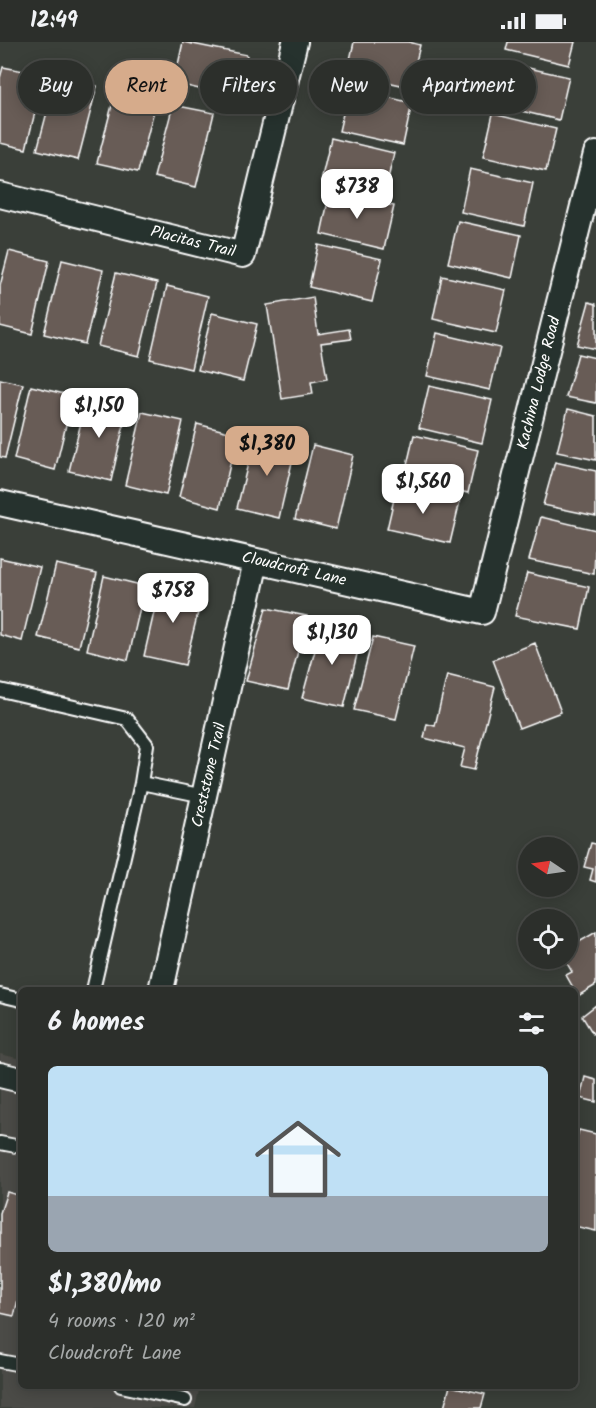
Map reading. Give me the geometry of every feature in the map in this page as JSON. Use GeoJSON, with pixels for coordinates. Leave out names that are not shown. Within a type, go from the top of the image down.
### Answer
{"type":"FeatureCollection","features":[{"type":"Feature","properties":{"kind":"street","name":"Placitas Trail"},"geometry":{"type":"LineString","coordinates":[[0,195],[243,255],[295,42]]}},
{"type":"Feature","properties":{"kind":"street","name":"Kachina Lodge Road"},"geometry":{"type":"LineString","coordinates":[[482,612],[596,154]]}},
{"type":"Feature","properties":{"kind":"street","name":"Cloudcroft Lane"},"geometry":{"type":"LineString","coordinates":[[0,503],[482,612]]}},
{"type":"Feature","properties":{"kind":"street","name":"Creststone Trail"},"geometry":{"type":"LineString","coordinates":[[162,987],[256,561]]}},
{"type":"Feature","properties":{"kind":"street"},"geometry":{"type":"LineString","coordinates":[[0,1075],[18,1079]]}},
{"type":"Feature","properties":{"kind":"lane"},"geometry":{"type":"LineString","coordinates":[[0,690],[127,719],[147,745],[141,783],[94,987]]}},
{"type":"Feature","properties":{"kind":"lane"},"geometry":{"type":"LineString","coordinates":[[141,783],[204,796]]}},
{"type":"Feature","properties":{"kind":"lane"},"geometry":{"type":"LineString","coordinates":[[0,995],[18,999]]}},
{"type":"Feature","properties":{"kind":"lane"},"geometry":{"type":"LineString","coordinates":[[0,1143],[18,1146]]}},
{"type":"Feature","properties":{"kind":"lane"},"geometry":{"type":"LineString","coordinates":[[0,1361],[18,1364]]}},
{"type":"Feature","properties":{"kind":"lane"},"geometry":{"type":"LineString","coordinates":[[135,1389],[185,1400]]}},
{"type":"Feature","properties":{"kind":"shaded area"},"geometry":{"type":"Polygon","coordinates":[[[0,1054],[18,1058],[18,1389],[199,1389],[195,1408],[0,1408],[0,1054]]]}},
{"type":"Feature","properties":{"kind":"building"},"geometry":{"type":"Polygon","coordinates":[[[183,42],[247,55],[246,60],[200,60],[200,89],[188,86],[188,60],[179,60],[183,42]]]}},
{"type":"Feature","properties":{"kind":"building"},"geometry":{"type":"Polygon","coordinates":[[[354,42],[409,42],[420,45],[416,60],[401,60],[401,85],[389,82],[389,60],[350,60],[354,42]]]}},
{"type":"Feature","properties":{"kind":"building"},"geometry":{"type":"Polygon","coordinates":[[[508,42],[575,42],[569,65],[506,50],[508,42]]]}},
{"type":"Feature","properties":{"kind":"building"},"geometry":{"type":"Polygon","coordinates":[[[3,67],[18,70],[18,114],[35,114],[26,149],[0,143],[0,78],[3,67]]]}},
{"type":"Feature","properties":{"kind":"building"},"geometry":{"type":"Polygon","coordinates":[[[536,70],[569,77],[559,120],[534,114],[536,114],[536,70]]]}},
{"type":"Feature","properties":{"kind":"building"},"geometry":{"type":"Polygon","coordinates":[[[93,85],[97,86],[93,102],[93,85]]]}},
{"type":"Feature","properties":{"kind":"building"},"geometry":{"type":"Polygon","coordinates":[[[389,98],[401,100],[401,114],[410,114],[403,145],[339,131],[343,114],[389,114],[389,98]]]}},
{"type":"Feature","properties":{"kind":"building"},"geometry":{"type":"Polygon","coordinates":[[[188,108],[200,110],[200,114],[214,114],[196,187],[154,177],[171,114],[188,114],[188,108]]]}},
{"type":"Feature","properties":{"kind":"building"},"geometry":{"type":"Polygon","coordinates":[[[46,114],[90,114],[78,160],[37,150],[46,114]]]}},
{"type":"Feature","properties":{"kind":"building"},"geometry":{"type":"Polygon","coordinates":[[[110,114],[153,114],[138,172],[97,163],[110,114]]]}},
{"type":"Feature","properties":{"kind":"building"},"geometry":{"type":"Polygon","coordinates":[[[493,114],[556,129],[546,171],[483,157],[493,114]]]}},
{"type":"Feature","properties":{"kind":"building"},"geometry":{"type":"Polygon","coordinates":[[[331,138],[394,153],[384,196],[321,181],[331,138]]]}},
{"type":"Feature","properties":{"kind":"building"},"geometry":{"type":"Polygon","coordinates":[[[470,169],[533,183],[524,226],[461,212],[470,169]]]}},
{"type":"Feature","properties":{"kind":"building"},"geometry":{"type":"Polygon","coordinates":[[[330,192],[394,206],[384,249],[321,234],[330,192]]]}},
{"type":"Feature","properties":{"kind":"building"},"geometry":{"type":"Polygon","coordinates":[[[458,221],[521,235],[512,278],[448,263],[458,221]]]}},
{"type":"Feature","properties":{"kind":"building"},"geometry":{"type":"Polygon","coordinates":[[[318,245],[382,259],[372,302],[309,287],[318,245]]]}},
{"type":"Feature","properties":{"kind":"building"},"geometry":{"type":"Polygon","coordinates":[[[9,251],[49,261],[32,334],[0,326],[0,286],[9,251]]]}},
{"type":"Feature","properties":{"kind":"building"},"geometry":{"type":"Polygon","coordinates":[[[62,260],[103,270],[85,344],[44,334],[62,260]]]}},
{"type":"Feature","properties":{"kind":"building"},"geometry":{"type":"Polygon","coordinates":[[[116,273],[157,283],[139,356],[98,346],[116,273]]]}},
{"type":"Feature","properties":{"kind":"building"},"geometry":{"type":"Polygon","coordinates":[[[442,276],[506,290],[496,333],[433,319],[442,276]]]}},
{"type":"Feature","properties":{"kind":"building"},"geometry":{"type":"Polygon","coordinates":[[[167,286],[208,296],[191,369],[150,359],[167,286]]]}},
{"type":"Feature","properties":{"kind":"building"},"geometry":{"type":"Polygon","coordinates":[[[313,297],[318,334],[349,329],[351,339],[321,343],[327,379],[311,382],[313,394],[282,399],[267,305],[313,297]]]}},
{"type":"Feature","properties":{"kind":"building"},"geometry":{"type":"Polygon","coordinates":[[[589,302],[596,304],[596,349],[577,345],[589,302]]]}},
{"type":"Feature","properties":{"kind":"building"},"geometry":{"type":"Polygon","coordinates":[[[212,313],[257,324],[243,381],[198,370],[212,313]]]}},
{"type":"Feature","properties":{"kind":"building"},"geometry":{"type":"Polygon","coordinates":[[[437,333],[500,348],[490,390],[427,376],[437,333]]]}},
{"type":"Feature","properties":{"kind":"building"},"geometry":{"type":"Polygon","coordinates":[[[578,354],[596,358],[596,403],[566,397],[578,354]]]}},
{"type":"Feature","properties":{"kind":"building"},"geometry":{"type":"Polygon","coordinates":[[[0,379],[23,384],[5,458],[0,457],[0,379]]]}},
{"type":"Feature","properties":{"kind":"building"},"geometry":{"type":"Polygon","coordinates":[[[31,386],[73,396],[55,470],[14,459],[31,386]]]}},
{"type":"Feature","properties":{"kind":"building"},"geometry":{"type":"Polygon","coordinates":[[[429,386],[492,400],[482,443],[419,428],[429,386]]]}},
{"type":"Feature","properties":{"kind":"building"},"geometry":{"type":"Polygon","coordinates":[[[87,398],[128,407],[111,481],[69,471],[87,398]]]}},
{"type":"Feature","properties":{"kind":"building"},"geometry":{"type":"Polygon","coordinates":[[[568,409],[596,416],[596,460],[557,452],[568,409]]]}},
{"type":"Feature","properties":{"kind":"building"},"geometry":{"type":"Polygon","coordinates":[[[142,412],[183,421],[166,495],[125,485],[142,412]]]}},
{"type":"Feature","properties":{"kind":"building"},"geometry":{"type":"Polygon","coordinates":[[[197,424],[237,434],[220,508],[179,497],[197,424]]]}},
{"type":"Feature","properties":{"kind":"building"},"geometry":{"type":"Polygon","coordinates":[[[255,435],[296,445],[279,518],[237,508],[255,435]]]}},
{"type":"Feature","properties":{"kind":"building"},"geometry":{"type":"Polygon","coordinates":[[[414,435],[478,450],[468,493],[404,478],[414,435]]]}},
{"type":"Feature","properties":{"kind":"building"},"geometry":{"type":"Polygon","coordinates":[[[313,445],[353,455],[336,529],[295,519],[313,445]]]}},
{"type":"Feature","properties":{"kind":"building"},"geometry":{"type":"Polygon","coordinates":[[[555,462],[596,471],[596,516],[543,505],[555,462]]]}},
{"type":"Feature","properties":{"kind":"building"},"geometry":{"type":"Polygon","coordinates":[[[397,486],[460,501],[450,543],[387,529],[397,486]]]}},
{"type":"Feature","properties":{"kind":"building"},"geometry":{"type":"Polygon","coordinates":[[[541,517],[596,530],[594,574],[529,560],[541,517]]]}},
{"type":"Feature","properties":{"kind":"building"},"geometry":{"type":"Polygon","coordinates":[[[0,558],[40,567],[22,641],[0,635],[0,558]]]}},
{"type":"Feature","properties":{"kind":"building"},"geometry":{"type":"Polygon","coordinates":[[[56,564],[97,573],[79,647],[38,637],[56,564]]]}},
{"type":"Feature","properties":{"kind":"building"},"geometry":{"type":"Polygon","coordinates":[[[527,573],[589,587],[580,629],[515,616],[527,573]]]}},
{"type":"Feature","properties":{"kind":"building"},"geometry":{"type":"Polygon","coordinates":[[[104,576],[145,586],[128,660],[87,650],[104,576]]]}},
{"type":"Feature","properties":{"kind":"building"},"geometry":{"type":"Polygon","coordinates":[[[161,582],[203,592],[185,665],[144,656],[161,582]]]}},
{"type":"Feature","properties":{"kind":"building"},"geometry":{"type":"Polygon","coordinates":[[[266,608],[307,616],[288,690],[246,681],[266,608]]]}},
{"type":"Feature","properties":{"kind":"building"},"geometry":{"type":"Polygon","coordinates":[[[322,625],[362,634],[344,707],[302,698],[322,625]]]}},
{"type":"Feature","properties":{"kind":"building"},"geometry":{"type":"Polygon","coordinates":[[[373,637],[414,646],[396,719],[354,710],[373,637]]]}},
{"type":"Feature","properties":{"kind":"building"},"geometry":{"type":"Polygon","coordinates":[[[535,643],[561,712],[519,728],[493,660],[535,643]]]}},
{"type":"Feature","properties":{"kind":"building"},"geometry":{"type":"Polygon","coordinates":[[[447,675],[495,687],[474,770],[460,767],[465,748],[424,738],[427,724],[435,726],[447,675]]]}},
{"type":"Feature","properties":{"kind":"building"},"geometry":{"type":"Polygon","coordinates":[[[591,843],[596,844],[596,882],[590,880],[593,869],[584,867],[591,843]]]}},
{"type":"Feature","properties":{"kind":"building"},"geometry":{"type":"Polygon","coordinates":[[[596,932],[596,985],[578,996],[578,987],[573,987],[566,975],[572,972],[570,969],[578,969],[578,943],[596,932]]]}},
{"type":"Feature","properties":{"kind":"building"},"geometry":{"type":"Polygon","coordinates":[[[596,1005],[596,1032],[593,1034],[582,1016],[596,1005]]]}},
{"type":"Feature","properties":{"kind":"building"},"geometry":{"type":"Polygon","coordinates":[[[585,1077],[596,1080],[596,1102],[580,1098],[585,1077]]]}},
{"type":"Feature","properties":{"kind":"building"},"geometry":{"type":"Polygon","coordinates":[[[579,1130],[596,1134],[596,1231],[578,1227],[579,1130]]]}},
{"type":"Feature","properties":{"kind":"building"},"geometry":{"type":"Polygon","coordinates":[[[7,1192],[18,1195],[18,1300],[14,1316],[0,1313],[0,1213],[7,1192]]]}},
{"type":"Feature","properties":{"kind":"building"},"geometry":{"type":"Polygon","coordinates":[[[449,1389],[463,1389],[485,1394],[481,1408],[444,1408],[449,1389]]]}}]}
